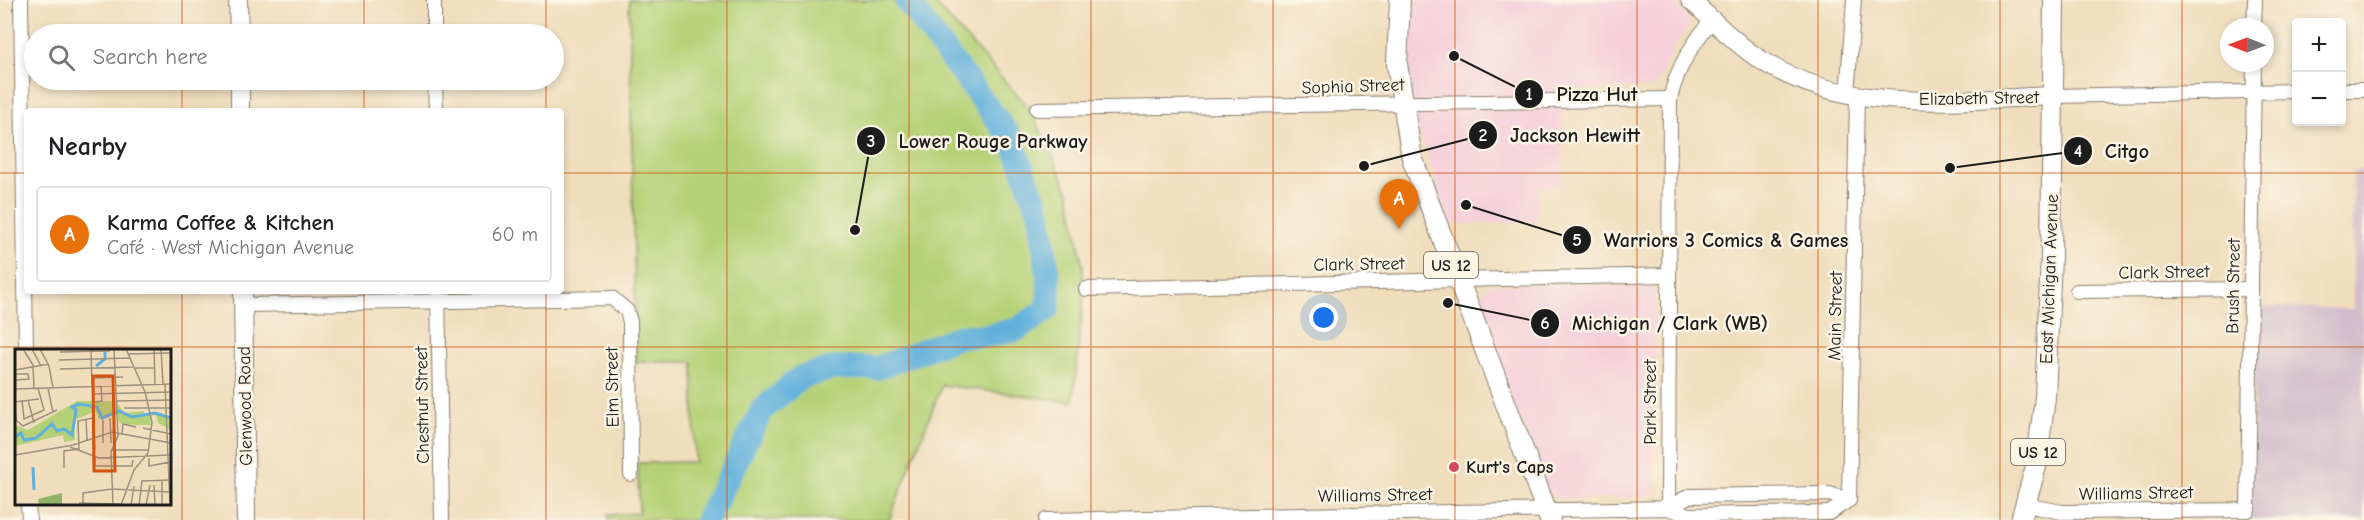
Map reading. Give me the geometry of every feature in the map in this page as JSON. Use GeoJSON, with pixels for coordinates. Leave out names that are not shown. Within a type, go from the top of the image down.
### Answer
{"type":"FeatureCollection","features":[{"type":"Feature","properties":{"kind":"main road","name":"US 12"},"geometry":{"type":"LineString","coordinates":[[1400,0],[1397,44],[1401,102],[1412,158],[1548,516]]}},
{"type":"Feature","properties":{"kind":"main road","name":"East Michigan Avenue"},"geometry":{"type":"LineString","coordinates":[[2023,513],[2036,466],[2045,398],[2054,0]]}},
{"type":"Feature","properties":{"kind":"street"},"geometry":{"type":"LineString","coordinates":[[21,0],[24,211]]}},
{"type":"Feature","properties":{"kind":"street"},"geometry":{"type":"LineString","coordinates":[[238,0],[239,24]]}},
{"type":"Feature","properties":{"kind":"street"},"geometry":{"type":"LineString","coordinates":[[434,0],[434,24]]}},
{"type":"Feature","properties":{"kind":"street","name":"Elizabeth Street"},"geometry":{"type":"LineString","coordinates":[[1690,0],[1752,54],[1780,71],[1802,81],[1852,96],[1886,100],[2292,91]]}},
{"type":"Feature","properties":{"kind":"street","name":"Main Street"},"geometry":{"type":"LineString","coordinates":[[1848,500],[1854,0]]}},
{"type":"Feature","properties":{"kind":"street"},"geometry":{"type":"LineString","coordinates":[[2254,18],[2255,0]]}},
{"type":"Feature","properties":{"kind":"street","name":"Park Street"},"geometry":{"type":"LineString","coordinates":[[1668,508],[1670,99],[1686,52],[1712,19]]}},
{"type":"Feature","properties":{"kind":"street","name":"Brush Street"},"geometry":{"type":"LineString","coordinates":[[2248,510],[2254,72]]}},
{"type":"Feature","properties":{"kind":"street"},"geometry":{"type":"LineString","coordinates":[[240,90],[240,108]]}},
{"type":"Feature","properties":{"kind":"street"},"geometry":{"type":"LineString","coordinates":[[435,90],[436,108]]}},
{"type":"Feature","properties":{"kind":"street"},"geometry":{"type":"LineString","coordinates":[[2346,90],[2364,90]]}},
{"type":"Feature","properties":{"kind":"street","name":"Sophia Street"},"geometry":{"type":"LineString","coordinates":[[1037,109],[1670,99]]}},
{"type":"Feature","properties":{"kind":"street","name":"Clark Street"},"geometry":{"type":"LineString","coordinates":[[1086,289],[1668,275]]}},
{"type":"Feature","properties":{"kind":"street","name":"Clark Street"},"geometry":{"type":"LineString","coordinates":[[2077,291],[2252,289]]}},
{"type":"Feature","properties":{"kind":"street"},"geometry":{"type":"LineString","coordinates":[[25,294],[26,349]]}},
{"type":"Feature","properties":{"kind":"street"},"geometry":{"type":"LineString","coordinates":[[243,298],[438,296]]}},
{"type":"Feature","properties":{"kind":"street","name":"Elm Street"},"geometry":{"type":"LineString","coordinates":[[438,296],[603,297],[620,304],[630,322],[631,474]]}},
{"type":"Feature","properties":{"kind":"street","name":"Chestnut Street"},"geometry":{"type":"LineString","coordinates":[[438,296],[442,518]]}},
{"type":"Feature","properties":{"kind":"street","name":"Glenwood Road"},"geometry":{"type":"LineString","coordinates":[[243,298],[246,520]]}},
{"type":"Feature","properties":{"kind":"street","name":"Williams Street"},"geometry":{"type":"LineString","coordinates":[[1046,520],[1548,516],[1668,508],[1689,496],[1829,495],[1848,500]]}},
{"type":"Feature","properties":{"kind":"street"},"geometry":{"type":"LineString","coordinates":[[28,505],[29,520]]}},
{"type":"Feature","properties":{"kind":"street","name":"Williams Street"},"geometry":{"type":"LineString","coordinates":[[2023,513],[2248,510]]}},
{"type":"Feature","properties":{"kind":"shaded area"},"geometry":{"type":"Polygon","coordinates":[[[1413,0],[1667,0],[1686,16],[1689,24],[1671,52],[1659,81],[1652,88],[1562,89],[1562,186],[1537,187],[1537,221],[1450,224],[1422,139],[1416,131],[1409,79],[1413,0]]]}},
{"type":"Feature","properties":{"kind":"shaded area"},"geometry":{"type":"Polygon","coordinates":[[[2364,169],[2364,520],[2250,520],[2257,307],[2353,309],[2353,170],[2364,169]]]}},
{"type":"Feature","properties":{"kind":"shaded area"},"geometry":{"type":"Polygon","coordinates":[[[1639,282],[1651,285],[1655,292],[1654,492],[1645,497],[1557,499],[1547,489],[1478,306],[1479,295],[1491,285],[1639,282]]]}},
{"type":"Feature","properties":{"kind":"green space"},"geometry":{"type":"Polygon","coordinates":[[[629,0],[939,0],[937,6],[1031,110],[1069,192],[1083,267],[1083,301],[1073,402],[942,385],[889,520],[608,520],[608,515],[639,513],[638,463],[695,462],[693,362],[636,362],[629,0]]]}},
{"type":"Feature","properties":{"kind":"waterway"},"geometry":{"type":"LineString","coordinates":[[707,520],[762,410],[801,377],[835,368],[877,368],[961,336],[985,336],[1016,330],[1048,309],[1049,284],[1040,214],[1011,138],[906,0]]}},
{"type":"Feature","properties":{"kind":"place","name":"Pizza Hut"},"geometry":{"type":"Point","coordinates":[1454,56]}},
{"type":"Feature","properties":{"kind":"place","name":"Jackson Hewitt"},"geometry":{"type":"Point","coordinates":[1364,166]}},
{"type":"Feature","properties":{"kind":"place","name":"Citgo"},"geometry":{"type":"Point","coordinates":[1950,168]}},
{"type":"Feature","properties":{"kind":"place","name":"Warriors 3 Comics & Games"},"geometry":{"type":"Point","coordinates":[1466,205]}},
{"type":"Feature","properties":{"kind":"place","name":"Karma Coffee & Kitchen"},"geometry":{"type":"Point","coordinates":[1399,229]}},
{"type":"Feature","properties":{"kind":"place","name":"Lower Rouge Parkway"},"geometry":{"type":"Point","coordinates":[855,230]}},
{"type":"Feature","properties":{"kind":"place","name":"Michigan / Clark (WB)"},"geometry":{"type":"Point","coordinates":[1448,303]}},
{"type":"Feature","properties":{"kind":"place","name":"Kurt's Caps"},"geometry":{"type":"Point","coordinates":[1454,467]}}]}
